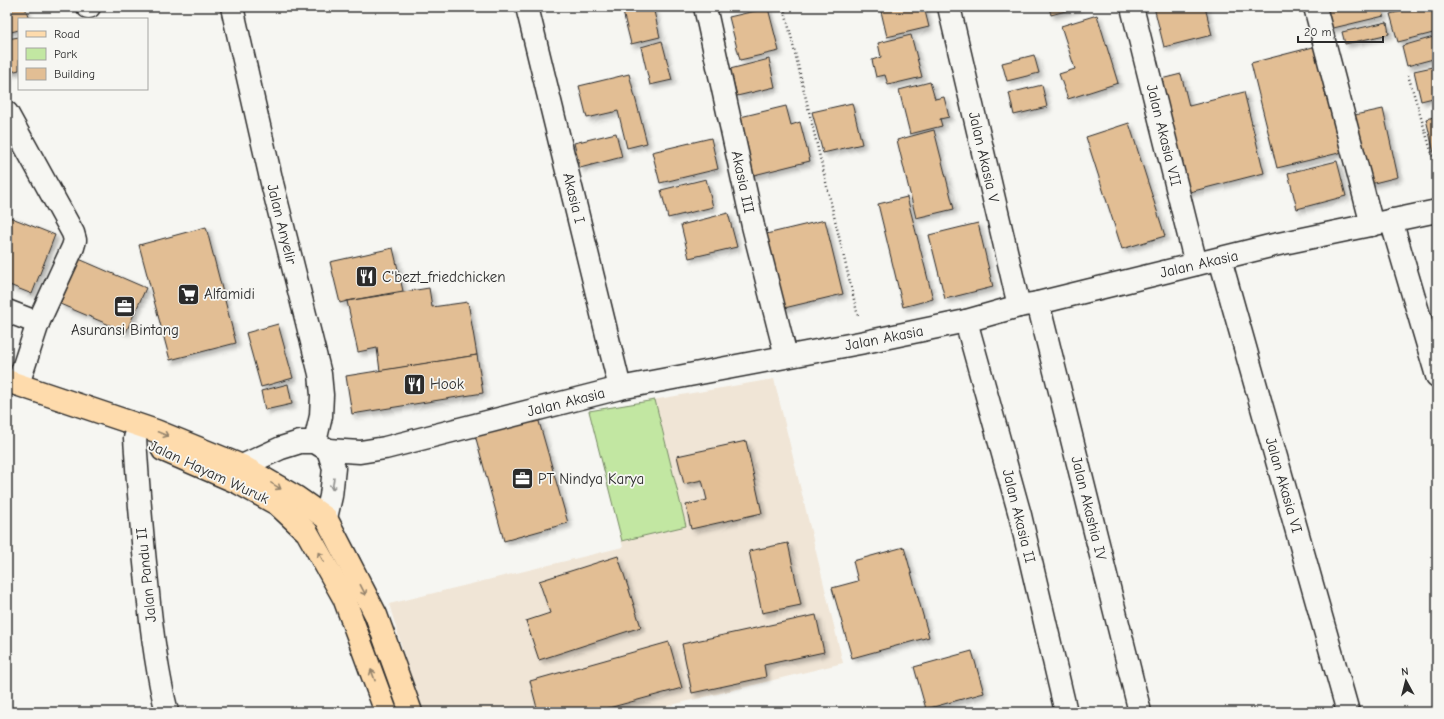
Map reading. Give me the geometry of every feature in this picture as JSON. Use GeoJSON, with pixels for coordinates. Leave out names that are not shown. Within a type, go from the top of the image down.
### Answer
{"type":"FeatureCollection","features":[{"type":"Feature","properties":{"kind":"main road","name":"Jalan Hayam Wuruk"},"geometry":{"type":"LineString","coordinates":[[11,386],[239,483],[277,504],[307,532],[344,598],[386,712]]}},
{"type":"Feature","properties":{"kind":"main road","name":"Jalan Hayam Wuruk"},"geometry":{"type":"LineString","coordinates":[[11,386],[156,431],[242,466],[296,497],[326,518],[376,615],[411,712]]}},
{"type":"Feature","properties":{"kind":"street","name":"Jalan Anyelir"},"geometry":{"type":"LineString","coordinates":[[232,7],[272,183],[320,374],[322,395],[322,446]]}},
{"type":"Feature","properties":{"kind":"street","name":"Akasia I"},"geometry":{"type":"LineString","coordinates":[[527,7],[620,388]]}},
{"type":"Feature","properties":{"kind":"street","name":"Akasia III"},"geometry":{"type":"LineString","coordinates":[[705,7],[753,226],[786,356]]}},
{"type":"Feature","properties":{"kind":"street","name":"Jalan Akasia V"},"geometry":{"type":"LineString","coordinates":[[949,7],[1028,305]]}},
{"type":"Feature","properties":{"kind":"street","name":"Jalan Akasia VII"},"geometry":{"type":"LineString","coordinates":[[1132,7],[1196,264]]}},
{"type":"Feature","properties":{"kind":"street"},"geometry":{"type":"LineString","coordinates":[[1315,7],[1381,222],[1437,376]]}},
{"type":"Feature","properties":{"kind":"street"},"geometry":{"type":"LineString","coordinates":[[7,113],[73,233],[75,240],[11,386]]}},
{"type":"Feature","properties":{"kind":"street","name":"Jalan Akasia"},"geometry":{"type":"LineString","coordinates":[[322,446],[360,452],[385,448],[620,388],[865,342],[966,321],[1274,245],[1437,211]]}},
{"type":"Feature","properties":{"kind":"street","name":"Jalan Akasia VI"},"geometry":{"type":"LineString","coordinates":[[1220,259],[1348,712]]}},
{"type":"Feature","properties":{"kind":"street","name":"Jalan Akashia IV"},"geometry":{"type":"LineString","coordinates":[[1028,305],[1140,712]]}},
{"type":"Feature","properties":{"kind":"street"},"geometry":{"type":"LineString","coordinates":[[7,311],[38,323]]}},
{"type":"Feature","properties":{"kind":"street","name":"Jalan Akasia II"},"geometry":{"type":"LineString","coordinates":[[966,321],[1020,515],[1066,712]]}},
{"type":"Feature","properties":{"kind":"street","name":"Jalan Pandu II"},"geometry":{"type":"LineString","coordinates":[[135,438],[140,508],[152,629],[163,697],[167,712]]}},
{"type":"Feature","properties":{"kind":"street","name":"Jalan Hayam Wuruk"},"geometry":{"type":"LineString","coordinates":[[242,466],[281,448],[300,442],[322,446]]}},
{"type":"Feature","properties":{"kind":"street"},"geometry":{"type":"LineString","coordinates":[[322,446],[334,468],[326,518]]}},
{"type":"Feature","properties":{"kind":"path"},"geometry":{"type":"LineString","coordinates":[[784,7],[865,342]]}},
{"type":"Feature","properties":{"kind":"path"},"geometry":{"type":"LineString","coordinates":[[1408,75],[1437,170]]}},
{"type":"Feature","properties":{"kind":"shaded area"},"geometry":{"type":"Polygon","coordinates":[[[774,379],[843,663],[643,712],[421,712],[389,604],[623,547],[589,411],[774,379]]]}},
{"type":"Feature","properties":{"kind":"green space"},"geometry":{"type":"Polygon","coordinates":[[[655,400],[686,526],[622,541],[589,411],[655,400]]]}},
{"type":"Feature","properties":{"kind":"building"},"geometry":{"type":"Polygon","coordinates":[[[7,7],[25,7],[29,18],[18,18],[18,30],[7,33],[7,7]]]}},
{"type":"Feature","properties":{"kind":"building"},"geometry":{"type":"Polygon","coordinates":[[[653,7],[660,37],[631,44],[622,8],[653,7]]]}},
{"type":"Feature","properties":{"kind":"building"},"geometry":{"type":"Polygon","coordinates":[[[880,7],[924,7],[929,27],[887,37],[880,7]]]}},
{"type":"Feature","properties":{"kind":"building"},"geometry":{"type":"Polygon","coordinates":[[[1049,7],[1080,7],[1051,15],[1049,7]]]}},
{"type":"Feature","properties":{"kind":"building"},"geometry":{"type":"Polygon","coordinates":[[[1154,7],[1205,7],[1212,35],[1164,47],[1154,7]]]}},
{"type":"Feature","properties":{"kind":"building"},"geometry":{"type":"Polygon","coordinates":[[[1320,7],[1382,7],[1384,16],[1325,30],[1320,7]]]}},
{"type":"Feature","properties":{"kind":"building"},"geometry":{"type":"Polygon","coordinates":[[[1417,7],[1437,7],[1437,32],[1398,42],[1390,14],[1417,7]]]}},
{"type":"Feature","properties":{"kind":"building"},"geometry":{"type":"Polygon","coordinates":[[[768,8],[779,51],[740,60],[729,17],[768,8]]]}},
{"type":"Feature","properties":{"kind":"building"},"geometry":{"type":"Polygon","coordinates":[[[1097,15],[1118,83],[1068,99],[1059,74],[1075,69],[1061,26],[1097,15]]]}},
{"type":"Feature","properties":{"kind":"building"},"geometry":{"type":"Polygon","coordinates":[[[1387,22],[1389,34],[1345,44],[1342,32],[1387,22]]]}},
{"type":"Feature","properties":{"kind":"building"},"geometry":{"type":"Polygon","coordinates":[[[911,35],[922,77],[888,85],[885,75],[876,77],[872,60],[881,57],[878,43],[911,35]]]}},
{"type":"Feature","properties":{"kind":"building"},"geometry":{"type":"Polygon","coordinates":[[[1437,36],[1437,58],[1407,66],[1402,46],[1437,36]]]}},
{"type":"Feature","properties":{"kind":"building"},"geometry":{"type":"Polygon","coordinates":[[[18,37],[18,70],[7,73],[7,39],[18,37]]]}},
{"type":"Feature","properties":{"kind":"building"},"geometry":{"type":"Polygon","coordinates":[[[662,41],[672,80],[650,85],[641,47],[662,41]]]}},
{"type":"Feature","properties":{"kind":"building"},"geometry":{"type":"Polygon","coordinates":[[[1317,46],[1343,152],[1277,168],[1251,63],[1317,46]]]}},
{"type":"Feature","properties":{"kind":"building"},"geometry":{"type":"Polygon","coordinates":[[[1034,55],[1039,73],[1007,81],[1002,63],[1034,55]]]}},
{"type":"Feature","properties":{"kind":"building"},"geometry":{"type":"Polygon","coordinates":[[[769,59],[775,87],[737,96],[730,69],[769,59]]]}},
{"type":"Feature","properties":{"kind":"building"},"geometry":{"type":"Polygon","coordinates":[[[1437,66],[1437,97],[1421,101],[1414,71],[1437,66]]]}},
{"type":"Feature","properties":{"kind":"building"},"geometry":{"type":"Polygon","coordinates":[[[629,74],[647,143],[627,148],[618,111],[587,118],[579,86],[629,74]]]}},
{"type":"Feature","properties":{"kind":"building"},"geometry":{"type":"Polygon","coordinates":[[[1181,74],[1189,106],[1244,92],[1264,173],[1182,194],[1153,81],[1181,74]]]}},
{"type":"Feature","properties":{"kind":"building"},"geometry":{"type":"Polygon","coordinates":[[[930,82],[935,99],[944,97],[949,117],[940,119],[942,126],[910,134],[899,90],[930,82]]]}},
{"type":"Feature","properties":{"kind":"building"},"geometry":{"type":"Polygon","coordinates":[[[1042,85],[1047,107],[1014,115],[1009,93],[1042,85]]]}},
{"type":"Feature","properties":{"kind":"building"},"geometry":{"type":"Polygon","coordinates":[[[852,103],[862,144],[823,153],[812,112],[852,103]]]}},
{"type":"Feature","properties":{"kind":"building"},"geometry":{"type":"Polygon","coordinates":[[[786,106],[791,125],[800,122],[810,161],[746,177],[732,119],[786,106]]]}},
{"type":"Feature","properties":{"kind":"building"},"geometry":{"type":"Polygon","coordinates":[[[1383,109],[1398,177],[1366,185],[1350,116],[1383,109]]]}},
{"type":"Feature","properties":{"kind":"building"},"geometry":{"type":"Polygon","coordinates":[[[1437,116],[1437,157],[1435,157],[1426,119],[1437,116]]]}},
{"type":"Feature","properties":{"kind":"building"},"geometry":{"type":"Polygon","coordinates":[[[1129,123],[1165,236],[1122,249],[1086,137],[1129,123]]]}},
{"type":"Feature","properties":{"kind":"building"},"geometry":{"type":"Polygon","coordinates":[[[934,130],[954,209],[916,218],[897,140],[934,130]]]}},
{"type":"Feature","properties":{"kind":"building"},"geometry":{"type":"Polygon","coordinates":[[[616,133],[622,157],[580,168],[574,143],[616,133]]]}},
{"type":"Feature","properties":{"kind":"building"},"geometry":{"type":"Polygon","coordinates":[[[711,138],[718,169],[660,183],[652,152],[711,138]]]}},
{"type":"Feature","properties":{"kind":"building"},"geometry":{"type":"Polygon","coordinates":[[[1337,161],[1346,196],[1297,209],[1288,173],[1337,161]]]}},
{"type":"Feature","properties":{"kind":"building"},"geometry":{"type":"Polygon","coordinates":[[[706,179],[713,207],[668,218],[661,190],[706,179]]]}},
{"type":"Feature","properties":{"kind":"building"},"geometry":{"type":"Polygon","coordinates":[[[907,197],[933,299],[903,307],[878,204],[907,197]]]}},
{"type":"Feature","properties":{"kind":"building"},"geometry":{"type":"Polygon","coordinates":[[[728,213],[737,247],[689,258],[681,225],[728,213]]]}},
{"type":"Feature","properties":{"kind":"building"},"geometry":{"type":"Polygon","coordinates":[[[7,216],[55,235],[32,294],[7,284],[7,216]]]}},
{"type":"Feature","properties":{"kind":"building"},"geometry":{"type":"Polygon","coordinates":[[[825,220],[843,294],[776,310],[758,236],[825,220]]]}},
{"type":"Feature","properties":{"kind":"building"},"geometry":{"type":"Polygon","coordinates":[[[978,223],[993,287],[945,299],[929,235],[978,223]]]}},
{"type":"Feature","properties":{"kind":"building","name":"Alfamidi"},"geometry":{"type":"Polygon","coordinates":[[[206,227],[236,343],[170,360],[139,245],[206,227]]]}},
{"type":"Feature","properties":{"kind":"building","name":"C'bezt_friedchicken"},"geometry":{"type":"Polygon","coordinates":[[[393,248],[403,291],[340,303],[330,262],[393,248]]]}},
{"type":"Feature","properties":{"kind":"building"},"geometry":{"type":"Polygon","coordinates":[[[79,259],[146,288],[126,332],[60,304],[79,259]]]}},
{"type":"Feature","properties":{"kind":"building"},"geometry":{"type":"Polygon","coordinates":[[[429,288],[432,307],[468,302],[477,355],[380,371],[377,348],[358,352],[347,301],[429,288]]]}},
{"type":"Feature","properties":{"kind":"building"},"geometry":{"type":"Polygon","coordinates":[[[278,324],[293,378],[261,387],[246,333],[278,324]]]}},
{"type":"Feature","properties":{"kind":"building","name":"Hook"},"geometry":{"type":"Polygon","coordinates":[[[477,355],[483,393],[352,414],[346,376],[477,355]]]}},
{"type":"Feature","properties":{"kind":"building"},"geometry":{"type":"Polygon","coordinates":[[[288,384],[292,404],[265,410],[261,391],[288,384]]]}},
{"type":"Feature","properties":{"kind":"building","name":"PT Nindya Karya"},"geometry":{"type":"Polygon","coordinates":[[[538,418],[568,523],[504,541],[475,435],[538,418]]]}},
{"type":"Feature","properties":{"kind":"building"},"geometry":{"type":"Polygon","coordinates":[[[746,441],[762,513],[691,529],[686,505],[707,500],[702,480],[684,484],[677,456],[746,441]]]}},
{"type":"Feature","properties":{"kind":"building"},"geometry":{"type":"Polygon","coordinates":[[[788,543],[801,605],[762,613],[749,551],[788,543]]]}},
{"type":"Feature","properties":{"kind":"building"},"geometry":{"type":"Polygon","coordinates":[[[904,547],[929,637],[852,658],[832,588],[858,581],[853,561],[904,547]]]}},
{"type":"Feature","properties":{"kind":"building"},"geometry":{"type":"Polygon","coordinates":[[[618,556],[641,627],[539,660],[526,621],[550,613],[539,581],[618,556]]]}},
{"type":"Feature","properties":{"kind":"building"},"geometry":{"type":"Polygon","coordinates":[[[816,615],[824,652],[764,665],[766,677],[692,693],[682,644],[816,615]]]}},
{"type":"Feature","properties":{"kind":"building"},"geometry":{"type":"Polygon","coordinates":[[[669,642],[682,688],[594,712],[538,712],[530,681],[669,642]]]}},
{"type":"Feature","properties":{"kind":"building"},"geometry":{"type":"Polygon","coordinates":[[[972,651],[984,693],[926,709],[914,667],[972,651]]]}},
{"type":"Feature","properties":{"kind":"place","name":"C'bezt_friedchicken"},"geometry":{"type":"Point","coordinates":[366,277]}},
{"type":"Feature","properties":{"kind":"place","name":"Alfamidi"},"geometry":{"type":"Point","coordinates":[188,294]}},
{"type":"Feature","properties":{"kind":"place","name":"Asuransi Bintang"},"geometry":{"type":"Point","coordinates":[125,307]}},
{"type":"Feature","properties":{"kind":"place","name":"Hook"},"geometry":{"type":"Point","coordinates":[414,384]}},
{"type":"Feature","properties":{"kind":"place","name":"PT Nindya Karya"},"geometry":{"type":"Point","coordinates":[522,479]}}]}
